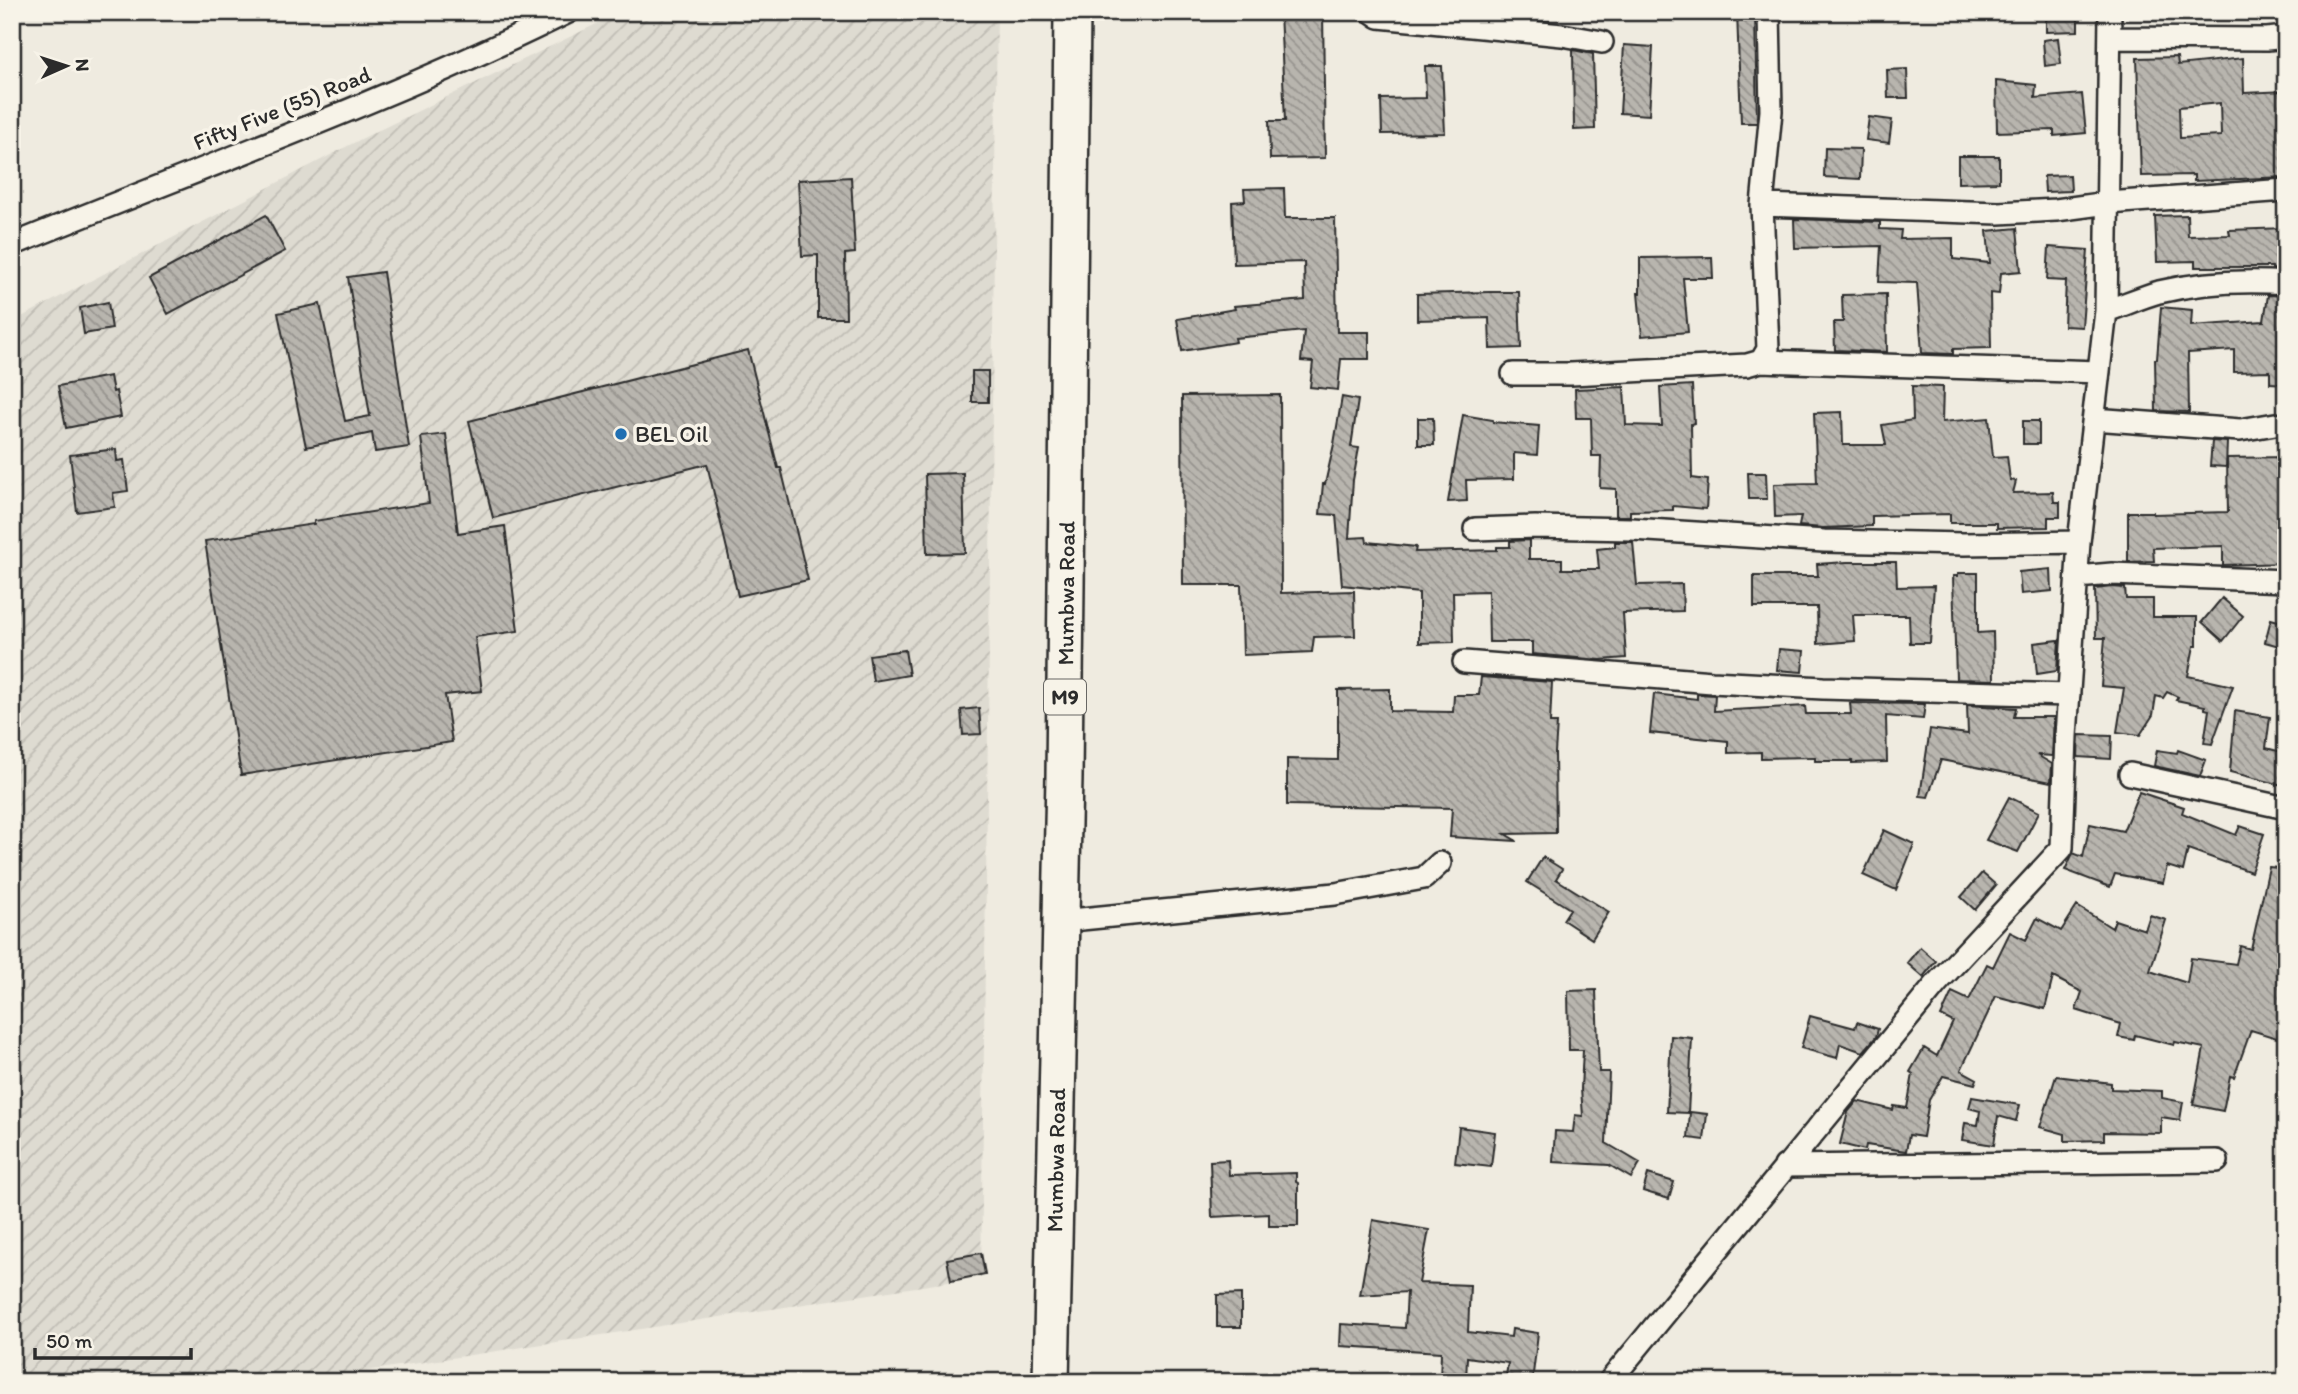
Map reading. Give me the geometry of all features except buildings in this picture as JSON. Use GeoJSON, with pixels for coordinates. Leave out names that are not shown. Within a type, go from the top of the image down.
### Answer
{"type":"FeatureCollection","features":[{"type":"Feature","properties":{"kind":"main road","name":"Mumbwa Road"},"geometry":{"type":"LineString","coordinates":[[1051,1382],[1064,777],[1072,12]]}},
{"type":"Feature","properties":{"kind":"street","name":"Fifty Five (55) Road"},"geometry":{"type":"LineString","coordinates":[[12,245],[253,149],[511,41],[568,12]]}},
{"type":"Feature","properties":{"kind":"street"},"geometry":{"type":"LineString","coordinates":[[1371,12],[1379,17],[1602,42]]}},
{"type":"Feature","properties":{"kind":"street"},"geometry":{"type":"LineString","coordinates":[[1761,361],[1768,349],[1762,205],[1771,111],[1769,12]]}},
{"type":"Feature","properties":{"kind":"street"},"geometry":{"type":"LineString","coordinates":[[1609,1382],[1937,983],[2062,848],[2079,542],[2106,311],[2110,12]]}},
{"type":"Feature","properties":{"kind":"street"},"geometry":{"type":"LineString","coordinates":[[2111,38],[2286,37]]}},
{"type":"Feature","properties":{"kind":"street"},"geometry":{"type":"LineString","coordinates":[[1762,205],[1999,213],[2286,190]]}},
{"type":"Feature","properties":{"kind":"street"},"geometry":{"type":"LineString","coordinates":[[2106,311],[2158,292],[2211,282],[2286,283]]}},
{"type":"Feature","properties":{"kind":"street"},"geometry":{"type":"LineString","coordinates":[[1513,374],[1584,374],[1747,365],[1761,361],[2099,372]]}},
{"type":"Feature","properties":{"kind":"street"},"geometry":{"type":"LineString","coordinates":[[2094,419],[2240,430],[2275,424]]}},
{"type":"Feature","properties":{"kind":"street"},"geometry":{"type":"LineString","coordinates":[[1475,529],[1632,529],[1838,542],[2079,542]]}},
{"type":"Feature","properties":{"kind":"street"},"geometry":{"type":"LineString","coordinates":[[2077,577],[2112,574],[2286,581]]}},
{"type":"Feature","properties":{"kind":"street"},"geometry":{"type":"LineString","coordinates":[[1464,662],[1712,682],[2069,695]]}},
{"type":"Feature","properties":{"kind":"street"},"geometry":{"type":"LineString","coordinates":[[2130,774],[2286,808]]}},
{"type":"Feature","properties":{"kind":"street"},"geometry":{"type":"LineString","coordinates":[[1061,921],[1335,894],[1424,878],[1440,863]]}},
{"type":"Feature","properties":{"kind":"street"},"geometry":{"type":"LineString","coordinates":[[1785,1166],[2217,1161]]}},
{"type":"Feature","properties":{"kind":"shaded area","name":"BEL Oil"},"geometry":{"type":"Polygon","coordinates":[[[621,12],[997,12],[981,1277],[294,1382],[12,1382],[12,322],[363,138],[621,12]]]}},
{"type":"Feature","properties":{"kind":"place","name":"BEL Oil"},"geometry":{"type":"Point","coordinates":[621,434]}}]}
